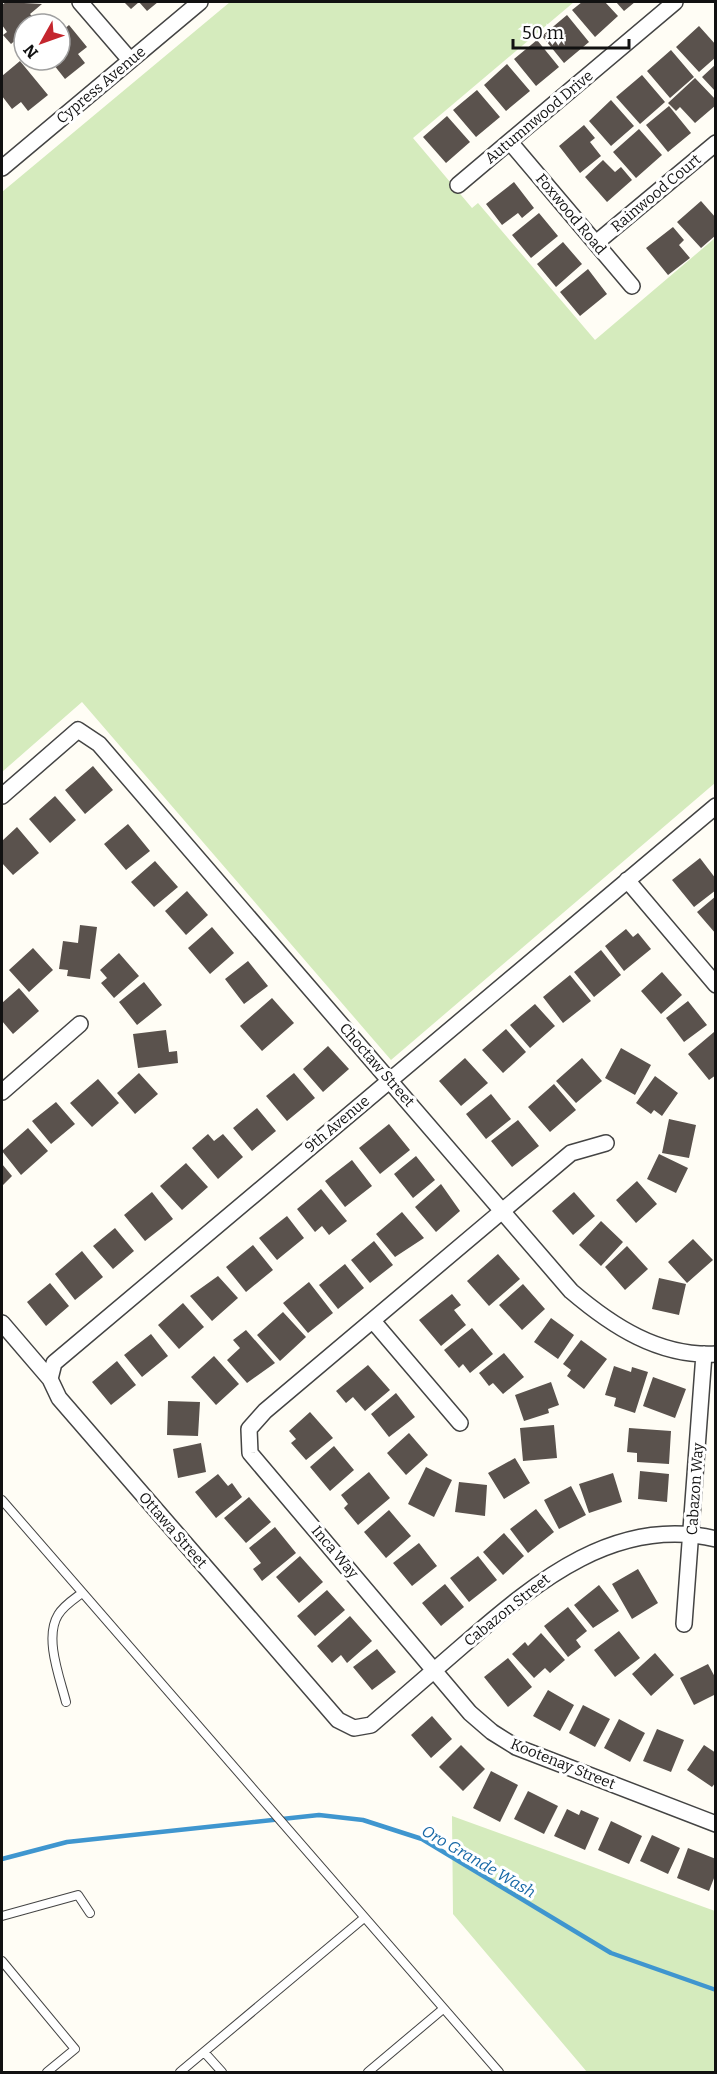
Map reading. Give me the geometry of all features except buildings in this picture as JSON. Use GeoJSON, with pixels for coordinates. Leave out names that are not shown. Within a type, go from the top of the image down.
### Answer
{"type":"FeatureCollection","features":[{"type":"Feature","properties":{"kind":"street"},"geometry":{"type":"LineString","coordinates":[[80,2],[130,60]]}},
{"type":"Feature","properties":{"kind":"street","name":"Cypress Avenue"},"geometry":{"type":"LineString","coordinates":[[2,168],[200,2]]}},
{"type":"Feature","properties":{"kind":"street","name":"Autumnwood Drive"},"geometry":{"type":"LineString","coordinates":[[458,185],[675,2]]}},
{"type":"Feature","properties":{"kind":"street","name":"Foxwood Road"},"geometry":{"type":"LineString","coordinates":[[510,141],[632,286]]}},
{"type":"Feature","properties":{"kind":"street","name":"Rainwood Court"},"geometry":{"type":"LineString","coordinates":[[596,243],[716,143]]}},
{"type":"Feature","properties":{"kind":"street","name":"Choctaw Street"},"geometry":{"type":"LineString","coordinates":[[2,796],[78,730],[99,744],[572,1291],[603,1318],[644,1341],[710,1354]]}},
{"type":"Feature","properties":{"kind":"street","name":"9th Avenue"},"geometry":{"type":"LineString","coordinates":[[50,1379],[54,1364],[716,806]]}},
{"type":"Feature","properties":{"kind":"street"},"geometry":{"type":"LineString","coordinates":[[627,880],[716,985]]}},
{"type":"Feature","properties":{"kind":"street"},"geometry":{"type":"LineString","coordinates":[[2,1092],[80,1024]]}},
{"type":"Feature","properties":{"kind":"street"},"geometry":{"type":"LineString","coordinates":[[460,1423],[373,1321],[571,1153],[606,1143]]}},
{"type":"Feature","properties":{"kind":"street","name":"Inca Way"},"geometry":{"type":"LineString","coordinates":[[373,1321],[266,1411],[249,1429],[250,1453],[435,1670]]}},
{"type":"Feature","properties":{"kind":"street","name":"Ottawa Street"},"geometry":{"type":"LineString","coordinates":[[2,1323],[50,1379],[59,1398],[330,1711],[338,1720],[354,1728]]}},
{"type":"Feature","properties":{"kind":"street","name":"Cabazon Way"},"geometry":{"type":"LineString","coordinates":[[684,1624],[710,1354]]}},
{"type":"Feature","properties":{"kind":"street","name":"Cabazon Street"},"geometry":{"type":"LineString","coordinates":[[354,1728],[371,1725],[525,1591],[589,1552],[625,1540],[692,1533],[716,1539]]}},
{"type":"Feature","properties":{"kind":"street","name":"Kootenay Street"},"geometry":{"type":"LineString","coordinates":[[435,1670],[470,1713],[516,1748],[716,1824]]}},
{"type":"Feature","properties":{"kind":"lane"},"geometry":{"type":"LineString","coordinates":[[2,1500],[499,2073]]}},
{"type":"Feature","properties":{"kind":"lane"},"geometry":{"type":"LineString","coordinates":[[66,1702],[54,1652],[56,1617],[82,1593]]}},
{"type":"Feature","properties":{"kind":"lane"},"geometry":{"type":"LineString","coordinates":[[2,1916],[78,1895],[90,1913]]}},
{"type":"Feature","properties":{"kind":"lane"},"geometry":{"type":"LineString","coordinates":[[180,2073],[364,1918]]}},
{"type":"Feature","properties":{"kind":"lane"},"geometry":{"type":"LineString","coordinates":[[2,1961],[75,2049],[49,2072]]}},
{"type":"Feature","properties":{"kind":"lane"},"geometry":{"type":"LineString","coordinates":[[368,2073],[443,2009]]}},
{"type":"Feature","properties":{"kind":"lane"},"geometry":{"type":"LineString","coordinates":[[204,2052],[222,2073]]}},
{"type":"Feature","properties":{"kind":"green space"},"geometry":{"type":"Polygon","coordinates":[[[230,2],[574,2],[413,138],[472,208],[478,203],[595,340],[715,238],[715,783],[391,1060],[82,702],[2,772],[2,192],[230,2]]]}},
{"type":"Feature","properties":{"kind":"green space"},"geometry":{"type":"Polygon","coordinates":[[[452,1816],[715,1911],[715,2072],[587,2072],[453,1914],[452,1816]]]}},
{"type":"Feature","properties":{"kind":"waterway","name":"Oro Grande Wash"},"geometry":{"type":"LineString","coordinates":[[2,1859],[67,1842],[319,1815],[363,1820],[422,1839],[611,1953],[716,1990]]}}]}
